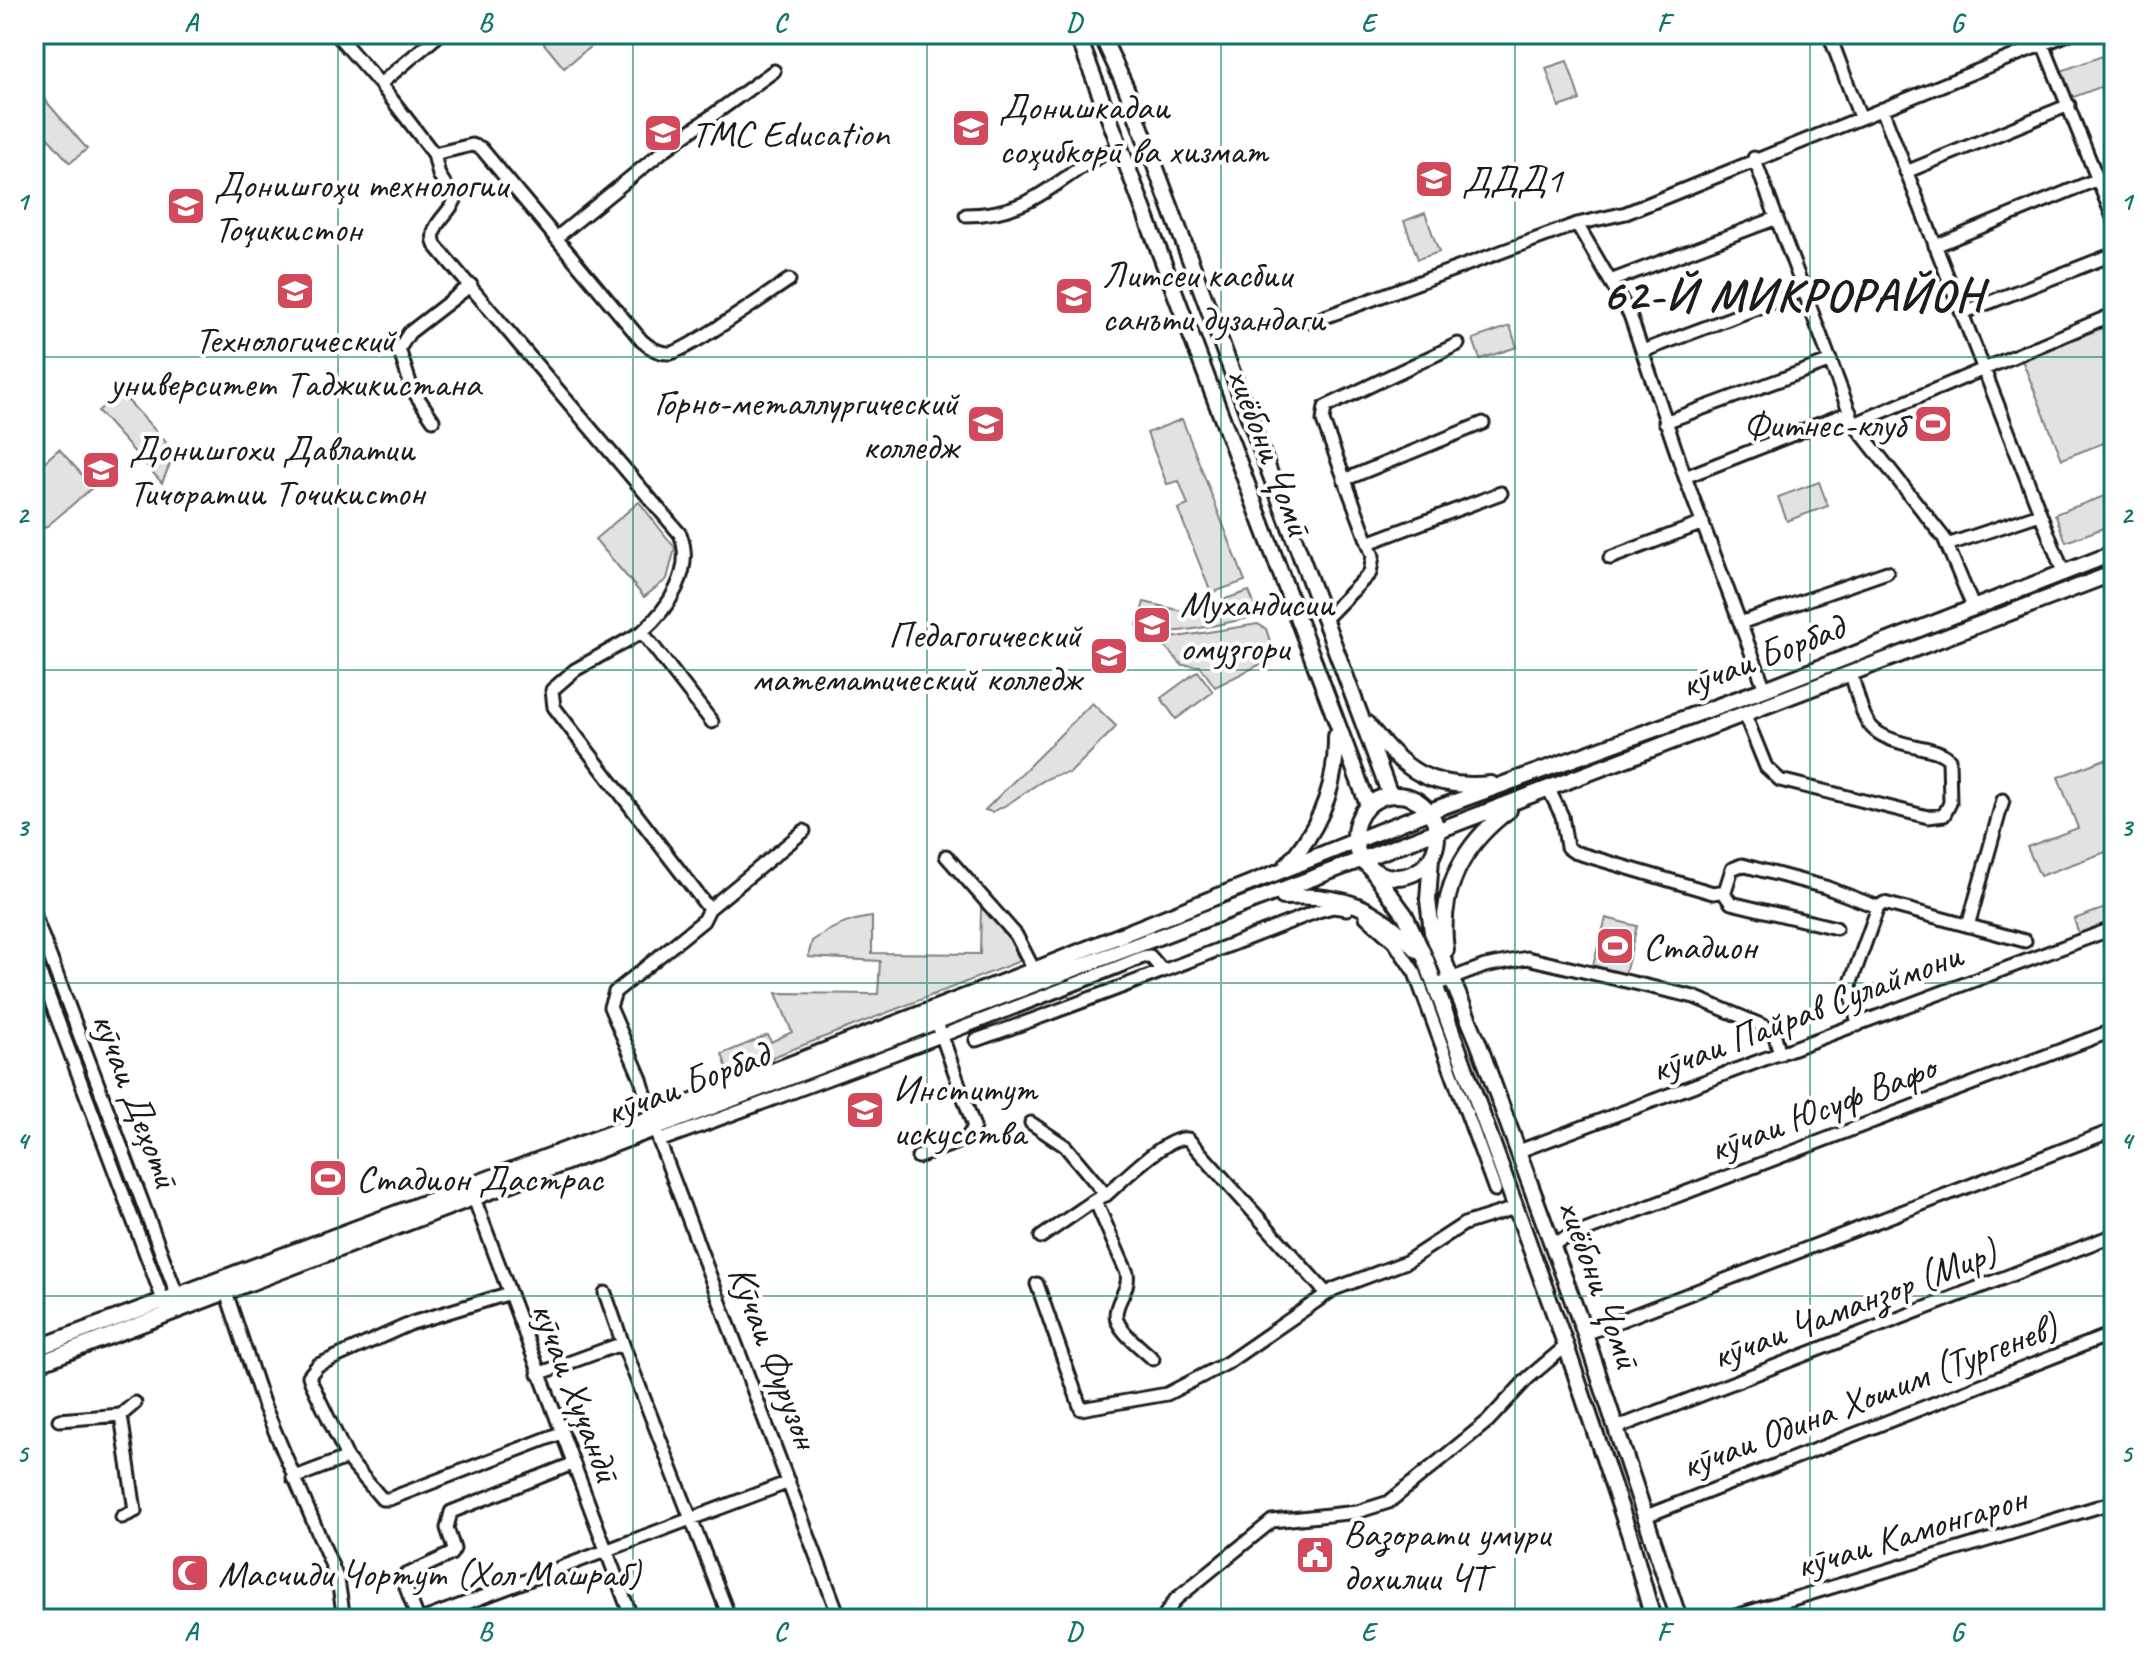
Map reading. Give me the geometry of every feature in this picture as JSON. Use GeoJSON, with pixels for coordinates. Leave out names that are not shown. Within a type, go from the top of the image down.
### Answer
{"type":"FeatureCollection","features":[{"type":"Feature","properties":{"kind":"main road","name":"хиёбони Ҷомӣ"},"geometry":{"type":"LineString","coordinates":[[1074,34],[1083,49],[1368,805]]}},
{"type":"Feature","properties":{"kind":"main road","name":"хиёбони Ҷомӣ"},"geometry":{"type":"LineString","coordinates":[[1101,34],[1126,88],[1390,795]]}},
{"type":"Feature","properties":{"kind":"main road"},"geometry":{"type":"LineString","coordinates":[[1164,262],[1189,254]]}},
{"type":"Feature","properties":{"kind":"main road","name":"кӯчаи Борбад"},"geometry":{"type":"LineString","coordinates":[[656,1129],[1285,867],[1765,689],[2114,553]]}},
{"type":"Feature","properties":{"kind":"main road","name":"кӯчаи Борбад"},"geometry":{"type":"LineString","coordinates":[[34,1349],[172,1304],[472,1191],[939,1028],[1267,898],[1367,866],[1437,833],[1523,799],[2114,573]]}},
{"type":"Feature","properties":{"kind":"main road"},"geometry":{"type":"LineString","coordinates":[[1358,712],[1392,755],[1416,774],[1469,786],[1511,782]]}},
{"type":"Feature","properties":{"kind":"main road"},"geometry":{"type":"LineString","coordinates":[[1285,867],[1325,808],[1335,771],[1336,723]]}},
{"type":"Feature","properties":{"kind":"main road"},"geometry":{"type":"LineString","coordinates":[[1367,866],[1354,842],[1360,815],[1368,805],[1390,795],[1413,799],[1430,811],[1437,833],[1431,858],[1428,900],[1432,932],[1450,973]]}},
{"type":"Feature","properties":{"kind":"main road"},"geometry":{"type":"LineString","coordinates":[[1450,973],[1443,931],[1449,891],[1458,864],[1477,837],[1523,799]]}},
{"type":"Feature","properties":{"kind":"main road","name":"кӯчаи Борбад"},"geometry":{"type":"LineString","coordinates":[[1367,866],[1398,878],[1422,868],[1431,858]]}},
{"type":"Feature","properties":{"kind":"main road","name":"хиёбони Ҷомӣ"},"geometry":{"type":"LineString","coordinates":[[1367,866],[1405,915],[1426,960],[1451,1052],[1515,1208],[1566,1346],[1653,1619]]}},
{"type":"Feature","properties":{"kind":"main road"},"geometry":{"type":"LineString","coordinates":[[1267,898],[1333,902],[1381,922],[1426,960]]}},
{"type":"Feature","properties":{"kind":"main road","name":"хиёбони Ҷомӣ"},"geometry":{"type":"LineString","coordinates":[[1450,973],[1553,1243],[1679,1619]]}},
{"type":"Feature","properties":{"kind":"main road","name":"кӯчаи Борбад"},"geometry":{"type":"LineString","coordinates":[[34,1365],[172,1304],[226,1292],[472,1191]]}},
{"type":"Feature","properties":{"kind":"main road"},"geometry":{"type":"LineString","coordinates":[[1603,1456],[1624,1450]]}},
{"type":"Feature","properties":{"kind":"street"},"geometry":{"type":"LineString","coordinates":[[336,34],[380,84],[434,154],[439,175],[455,200],[435,226],[433,240],[680,534],[685,560],[672,598],[663,613],[642,632],[555,684],[552,700],[709,909],[804,831]]}},
{"type":"Feature","properties":{"kind":"street"},"geometry":{"type":"LineString","coordinates":[[380,84],[440,34]]}},
{"type":"Feature","properties":{"kind":"street"},"geometry":{"type":"LineString","coordinates":[[1829,34],[1860,117]]}},
{"type":"Feature","properties":{"kind":"street"},"geometry":{"type":"LineString","coordinates":[[1311,322],[1577,224],[1626,213],[1754,158],[2068,34]]}},
{"type":"Feature","properties":{"kind":"street"},"geometry":{"type":"LineString","coordinates":[[2043,44],[2114,220]]}},
{"type":"Feature","properties":{"kind":"street"},"geometry":{"type":"LineString","coordinates":[[556,238],[663,151],[774,71]]}},
{"type":"Feature","properties":{"kind":"street"},"geometry":{"type":"LineString","coordinates":[[1906,172],[2069,105]]}},
{"type":"Feature","properties":{"kind":"street"},"geometry":{"type":"LineString","coordinates":[[1882,109],[2064,574]]}},
{"type":"Feature","properties":{"kind":"street"},"geometry":{"type":"LineString","coordinates":[[434,154],[472,145],[481,148],[642,341],[657,352],[678,351],[789,280]]}},
{"type":"Feature","properties":{"kind":"street"},"geometry":{"type":"LineString","coordinates":[[966,215],[983,215],[1029,202],[1117,148]]}},
{"type":"Feature","properties":{"kind":"street"},"geometry":{"type":"LineString","coordinates":[[1754,158],[1852,418],[1947,545],[1974,609]]}},
{"type":"Feature","properties":{"kind":"street"},"geometry":{"type":"LineString","coordinates":[[1935,246],[2098,179]]}},
{"type":"Feature","properties":{"kind":"street"},"geometry":{"type":"LineString","coordinates":[[1613,280],[1777,218]]}},
{"type":"Feature","properties":{"kind":"street"},"geometry":{"type":"LineString","coordinates":[[1577,224],[1613,280],[1643,351],[1665,422],[1765,689]]}},
{"type":"Feature","properties":{"kind":"street"},"geometry":{"type":"LineString","coordinates":[[1962,313],[2114,254]]}},
{"type":"Feature","properties":{"kind":"street"},"geometry":{"type":"LineString","coordinates":[[433,420],[412,389],[399,349],[409,333],[471,285]]}},
{"type":"Feature","properties":{"kind":"street"},"geometry":{"type":"LineString","coordinates":[[1643,351],[1805,290]]}},
{"type":"Feature","properties":{"kind":"street"},"geometry":{"type":"LineString","coordinates":[[1685,477],[1985,371],[2114,314]]}},
{"type":"Feature","properties":{"kind":"street"},"geometry":{"type":"LineString","coordinates":[[1325,619],[1370,573],[1373,556],[1323,421],[1325,407],[1458,344]]}},
{"type":"Feature","properties":{"kind":"street"},"geometry":{"type":"LineString","coordinates":[[1665,422],[1831,361]]}},
{"type":"Feature","properties":{"kind":"street"},"geometry":{"type":"LineString","coordinates":[[1344,480],[1483,423]]}},
{"type":"Feature","properties":{"kind":"street"},"geometry":{"type":"LineString","coordinates":[[1368,543],[1501,493]]}},
{"type":"Feature","properties":{"kind":"street"},"geometry":{"type":"LineString","coordinates":[[1947,545],[2040,514]]}},
{"type":"Feature","properties":{"kind":"street"},"geometry":{"type":"LineString","coordinates":[[1610,558],[1703,523]]}},
{"type":"Feature","properties":{"kind":"street"},"geometry":{"type":"LineString","coordinates":[[1740,623],[1887,572]]}},
{"type":"Feature","properties":{"kind":"street"},"geometry":{"type":"LineString","coordinates":[[642,632],[712,722]]}},
{"type":"Feature","properties":{"kind":"street"},"geometry":{"type":"LineString","coordinates":[[1745,715],[1766,767],[1780,780],[1928,817],[1944,815],[1950,803],[1949,759],[1934,750],[1875,733],[1865,719],[1851,674]]}},
{"type":"Feature","properties":{"kind":"street"},"geometry":{"type":"LineString","coordinates":[[1549,790],[1562,816],[1570,850],[1706,891],[1723,892]]}},
{"type":"Feature","properties":{"kind":"street"},"geometry":{"type":"LineString","coordinates":[[1968,926],[2003,800]]}},
{"type":"Feature","properties":{"kind":"street"},"geometry":{"type":"LineString","coordinates":[[946,856],[1016,935],[1034,970]]}},
{"type":"Feature","properties":{"kind":"street"},"geometry":{"type":"LineString","coordinates":[[1723,892],[1729,885],[1732,869],[1742,865],[1825,887],[1878,907]]}},
{"type":"Feature","properties":{"kind":"street"},"geometry":{"type":"LineString","coordinates":[[1723,892],[1731,903],[1836,928]]}},
{"type":"Feature","properties":{"kind":"street"},"geometry":{"type":"LineString","coordinates":[[976,1040],[1135,985],[1162,970],[1333,902]]}},
{"type":"Feature","properties":{"kind":"street"},"geometry":{"type":"LineString","coordinates":[[1858,1025],[1850,985],[1878,907],[1884,903],[2025,941]]}},
{"type":"Feature","properties":{"kind":"street","name":"Кӯчаи Фурузон"},"geometry":{"type":"LineString","coordinates":[[709,909],[703,921],[615,992],[609,1001],[837,1618]]}},
{"type":"Feature","properties":{"kind":"street","name":"кӯчаи Деҳотӣ"},"geometry":{"type":"LineString","coordinates":[[35,918],[172,1304]]}},
{"type":"Feature","properties":{"kind":"street"},"geometry":{"type":"LineString","coordinates":[[1381,922],[1415,973],[1451,1052],[1495,1190]]}},
{"type":"Feature","properties":{"kind":"street","name":"кӯчаи Пайрав Сулаймони"},"geometry":{"type":"LineString","coordinates":[[1519,1151],[2114,928]]}},
{"type":"Feature","properties":{"kind":"street"},"geometry":{"type":"LineString","coordinates":[[918,1157],[966,1139],[974,1127],[939,1028],[1143,957],[1150,956],[1162,970]]}},
{"type":"Feature","properties":{"kind":"street","name":"кӯчаи Деҳотӣ"},"geometry":{"type":"LineString","coordinates":[[34,957],[42,984],[172,1304]]}},
{"type":"Feature","properties":{"kind":"street"},"geometry":{"type":"LineString","coordinates":[[1435,985],[1450,973],[1527,958],[1694,997],[1766,1027],[1775,1036],[1780,1054]]}},
{"type":"Feature","properties":{"kind":"street"},"geometry":{"type":"LineString","coordinates":[[34,996],[42,984]]}},
{"type":"Feature","properties":{"kind":"street","name":"кӯчаи Юсуф Вафо"},"geometry":{"type":"LineString","coordinates":[[1553,1243],[2114,1030]]}},
{"type":"Feature","properties":{"kind":"street"},"geometry":{"type":"LineString","coordinates":[[1031,1123],[1065,1146],[1100,1198],[1129,1283],[1116,1315],[1119,1324],[1153,1359]]}},
{"type":"Feature","properties":{"kind":"street"},"geometry":{"type":"LineString","coordinates":[[1585,1334],[2114,1130]]}},
{"type":"Feature","properties":{"kind":"street"},"geometry":{"type":"LineString","coordinates":[[1041,1237],[1100,1198],[1166,1144],[1181,1137],[1188,1139],[1327,1294]]}},
{"type":"Feature","properties":{"kind":"street","name":"кӯчаи Хуҷандӣ"},"geometry":{"type":"LineString","coordinates":[[472,1191],[507,1294],[632,1619]]}},
{"type":"Feature","properties":{"kind":"street"},"geometry":{"type":"LineString","coordinates":[[1037,1284],[1081,1409],[1087,1410],[1167,1394],[1227,1363],[1327,1294],[1406,1262],[1464,1224],[1515,1208]]}},
{"type":"Feature","properties":{"kind":"street","name":"кӯчаи Чаманзор (Мир)"},"geometry":{"type":"LineString","coordinates":[[1616,1428],[2114,1235]]}},
{"type":"Feature","properties":{"kind":"street"},"geometry":{"type":"LineString","coordinates":[[226,1292],[293,1478],[338,1580],[344,1619]]}},
{"type":"Feature","properties":{"kind":"street"},"geometry":{"type":"LineString","coordinates":[[605,1293],[730,1619]]}},
{"type":"Feature","properties":{"kind":"street"},"geometry":{"type":"LineString","coordinates":[[507,1294],[412,1323],[318,1365],[309,1376],[311,1382],[346,1457],[382,1499],[389,1499],[561,1433]]}},
{"type":"Feature","properties":{"kind":"street","name":"кӯчаи Одина Хошим (Тургенев)"},"geometry":{"type":"LineString","coordinates":[[1646,1516],[2114,1333]]}},
{"type":"Feature","properties":{"kind":"street"},"geometry":{"type":"LineString","coordinates":[[538,1374],[615,1346],[624,1347]]}},
{"type":"Feature","properties":{"kind":"street"},"geometry":{"type":"LineString","coordinates":[[1162,1619],[1176,1599],[1272,1521],[1357,1512],[1389,1502],[1488,1421],[1528,1378],[1566,1346]]}},
{"type":"Feature","properties":{"kind":"street"},"geometry":{"type":"LineString","coordinates":[[59,1420],[121,1415],[135,1403]]}},
{"type":"Feature","properties":{"kind":"street"},"geometry":{"type":"LineString","coordinates":[[121,1415],[135,1511],[122,1517]]}},
{"type":"Feature","properties":{"kind":"street"},"geometry":{"type":"LineString","coordinates":[[293,1478],[346,1457]]}},
{"type":"Feature","properties":{"kind":"street"},"geometry":{"type":"LineString","coordinates":[[418,1619],[402,1577],[451,1554],[454,1549],[447,1528],[451,1512],[572,1464]]}},
{"type":"Feature","properties":{"kind":"street"},"geometry":{"type":"LineString","coordinates":[[424,1619],[692,1521],[789,1482]]}},
{"type":"Feature","properties":{"kind":"street","name":"кӯчаи Камонгарон"},"geometry":{"type":"LineString","coordinates":[[1726,1619],[2114,1502]]}},
{"type":"Feature","properties":{"kind":"shaded area"},"geometry":{"type":"Polygon","coordinates":[[[536,34],[582,34],[591,46],[564,68],[536,34]]]}},
{"type":"Feature","properties":{"kind":"shaded area"},"geometry":{"type":"Polygon","coordinates":[[[2105,55],[2114,82],[2071,98],[2061,71],[2105,55]]]}},
{"type":"Feature","properties":{"kind":"shaded area"},"geometry":{"type":"Polygon","coordinates":[[[1567,61],[1580,100],[1559,107],[1546,68],[1567,61]]]}},
{"type":"Feature","properties":{"kind":"shaded area"},"geometry":{"type":"Polygon","coordinates":[[[34,87],[87,149],[70,163],[34,122],[34,87]]]}},
{"type":"Feature","properties":{"kind":"shaded area"},"geometry":{"type":"Polygon","coordinates":[[[1425,213],[1439,252],[1418,259],[1404,221],[1425,213]]]}},
{"type":"Feature","properties":{"kind":"shaded area"},"geometry":{"type":"Polygon","coordinates":[[[2110,325],[2114,336],[2114,439],[2062,459],[2022,360],[2110,325]]]}},
{"type":"Feature","properties":{"kind":"shaded area"},"geometry":{"type":"Polygon","coordinates":[[[1510,326],[1517,347],[1480,359],[1473,339],[1510,326]]]}},
{"type":"Feature","properties":{"kind":"shaded area"},"geometry":{"type":"Polygon","coordinates":[[[120,392],[165,441],[172,459],[162,483],[98,411],[120,392]]]}},
{"type":"Feature","properties":{"kind":"shaded area"},"geometry":{"type":"Polygon","coordinates":[[[1182,419],[1245,581],[1211,593],[1178,509],[1188,505],[1179,481],[1167,484],[1147,433],[1182,419]]]}},
{"type":"Feature","properties":{"kind":"shaded area"},"geometry":{"type":"Polygon","coordinates":[[[59,449],[93,487],[45,528],[34,517],[34,471],[59,449]]]}},
{"type":"Feature","properties":{"kind":"shaded area"},"geometry":{"type":"Polygon","coordinates":[[[1819,482],[1828,506],[1787,521],[1778,497],[1819,482]]]}},
{"type":"Feature","properties":{"kind":"shaded area"},"geometry":{"type":"Polygon","coordinates":[[[2107,495],[2114,524],[2066,542],[2055,514],[2107,495]]]}},
{"type":"Feature","properties":{"kind":"shaded area"},"geometry":{"type":"Polygon","coordinates":[[[639,502],[675,548],[667,579],[644,597],[595,539],[639,502]]]}},
{"type":"Feature","properties":{"kind":"shaded area"},"geometry":{"type":"Polygon","coordinates":[[[1249,591],[1259,616],[1178,631],[1161,632],[1137,626],[1144,602],[1186,612],[1249,591]]]}},
{"type":"Feature","properties":{"kind":"shaded area"},"geometry":{"type":"Polygon","coordinates":[[[1258,624],[1266,629],[1275,657],[1215,687],[1200,666],[1182,665],[1159,640],[1258,624]]]}},
{"type":"Feature","properties":{"kind":"shaded area"},"geometry":{"type":"Polygon","coordinates":[[[1198,671],[1213,692],[1176,719],[1161,698],[1198,671]]]}},
{"type":"Feature","properties":{"kind":"shaded area"},"geometry":{"type":"Polygon","coordinates":[[[1092,703],[1116,726],[1070,773],[1049,778],[992,812],[985,810],[1092,703]]]}},
{"type":"Feature","properties":{"kind":"shaded area"},"geometry":{"type":"Polygon","coordinates":[[[2105,759],[2114,785],[2114,849],[2040,876],[2027,847],[2078,828],[2058,777],[2105,759]]]}},
{"type":"Feature","properties":{"kind":"shaded area"},"geometry":{"type":"Polygon","coordinates":[[[2114,905],[2114,922],[2079,935],[2074,919],[2114,905]]]}},
{"type":"Feature","properties":{"kind":"shaded area"},"geometry":{"type":"Polygon","coordinates":[[[985,907],[1009,939],[1020,961],[729,1074],[722,1054],[768,1035],[771,1042],[792,1032],[776,993],[878,994],[880,961],[808,957],[812,941],[819,936],[848,922],[872,917],[872,953],[980,954],[981,909],[985,907]]]}},
{"type":"Feature","properties":{"kind":"shaded area","name":"Стадион"},"geometry":{"type":"Polygon","coordinates":[[[1606,918],[1637,926],[1625,974],[1593,965],[1606,918]]]}},
{"type":"Feature","properties":{"kind":"place","name":"Донишкадаи соҳибкорӣ ва хизмат"},"geometry":{"type":"Point","coordinates":[971,128]}},
{"type":"Feature","properties":{"kind":"place","name":"TMC Education"},"geometry":{"type":"Point","coordinates":[663,133]}},
{"type":"Feature","properties":{"kind":"place","name":"ДДД1"},"geometry":{"type":"Point","coordinates":[1434,179]}},
{"type":"Feature","properties":{"kind":"place","name":"Донишгоҳи технологии Тоҷикистон"},"geometry":{"type":"Point","coordinates":[186,206]}},
{"type":"Feature","properties":{"kind":"place","name":"Технологический университет Таджикистана"},"geometry":{"type":"Point","coordinates":[295,291]}},
{"type":"Feature","properties":{"kind":"place","name":"Литсеи касбии санъти дузандаги"},"geometry":{"type":"Point","coordinates":[1074,296]}},
{"type":"Feature","properties":{"kind":"place","name":"Горно-металлургический колледж"},"geometry":{"type":"Point","coordinates":[986,424]}},
{"type":"Feature","properties":{"kind":"place","name":"Фитнес-клуб"},"geometry":{"type":"Point","coordinates":[1933,424]}},
{"type":"Feature","properties":{"kind":"place","name":"Донишгохи Давлатии Тичоратии Точикистон"},"geometry":{"type":"Point","coordinates":[101,470]}},
{"type":"Feature","properties":{"kind":"place","name":"Мухандисии омузгори"},"geometry":{"type":"Point","coordinates":[1152,625]}},
{"type":"Feature","properties":{"kind":"place","name":"Педагогический математический колледж"},"geometry":{"type":"Point","coordinates":[1109,656]}},
{"type":"Feature","properties":{"kind":"place","name":"Стадион"},"geometry":{"type":"Point","coordinates":[1615,946]}},
{"type":"Feature","properties":{"kind":"place","name":"Институт искусства"},"geometry":{"type":"Point","coordinates":[865,1110]}},
{"type":"Feature","properties":{"kind":"place","name":"Стадион Дастрас"},"geometry":{"type":"Point","coordinates":[328,1178]}},
{"type":"Feature","properties":{"kind":"place","name":"Вазорати умури дохилии ЧТ"},"geometry":{"type":"Point","coordinates":[1315,1555]}},
{"type":"Feature","properties":{"kind":"place","name":"Масчиди Чортут (Хол Машраб)"},"geometry":{"type":"Point","coordinates":[190,1573]}},
{"type":"Feature","properties":{"kind":"district","name":"62-Й МИКРОРАЙОН"},"geometry":{"type":"Point","coordinates":[1793,295]}}]}
